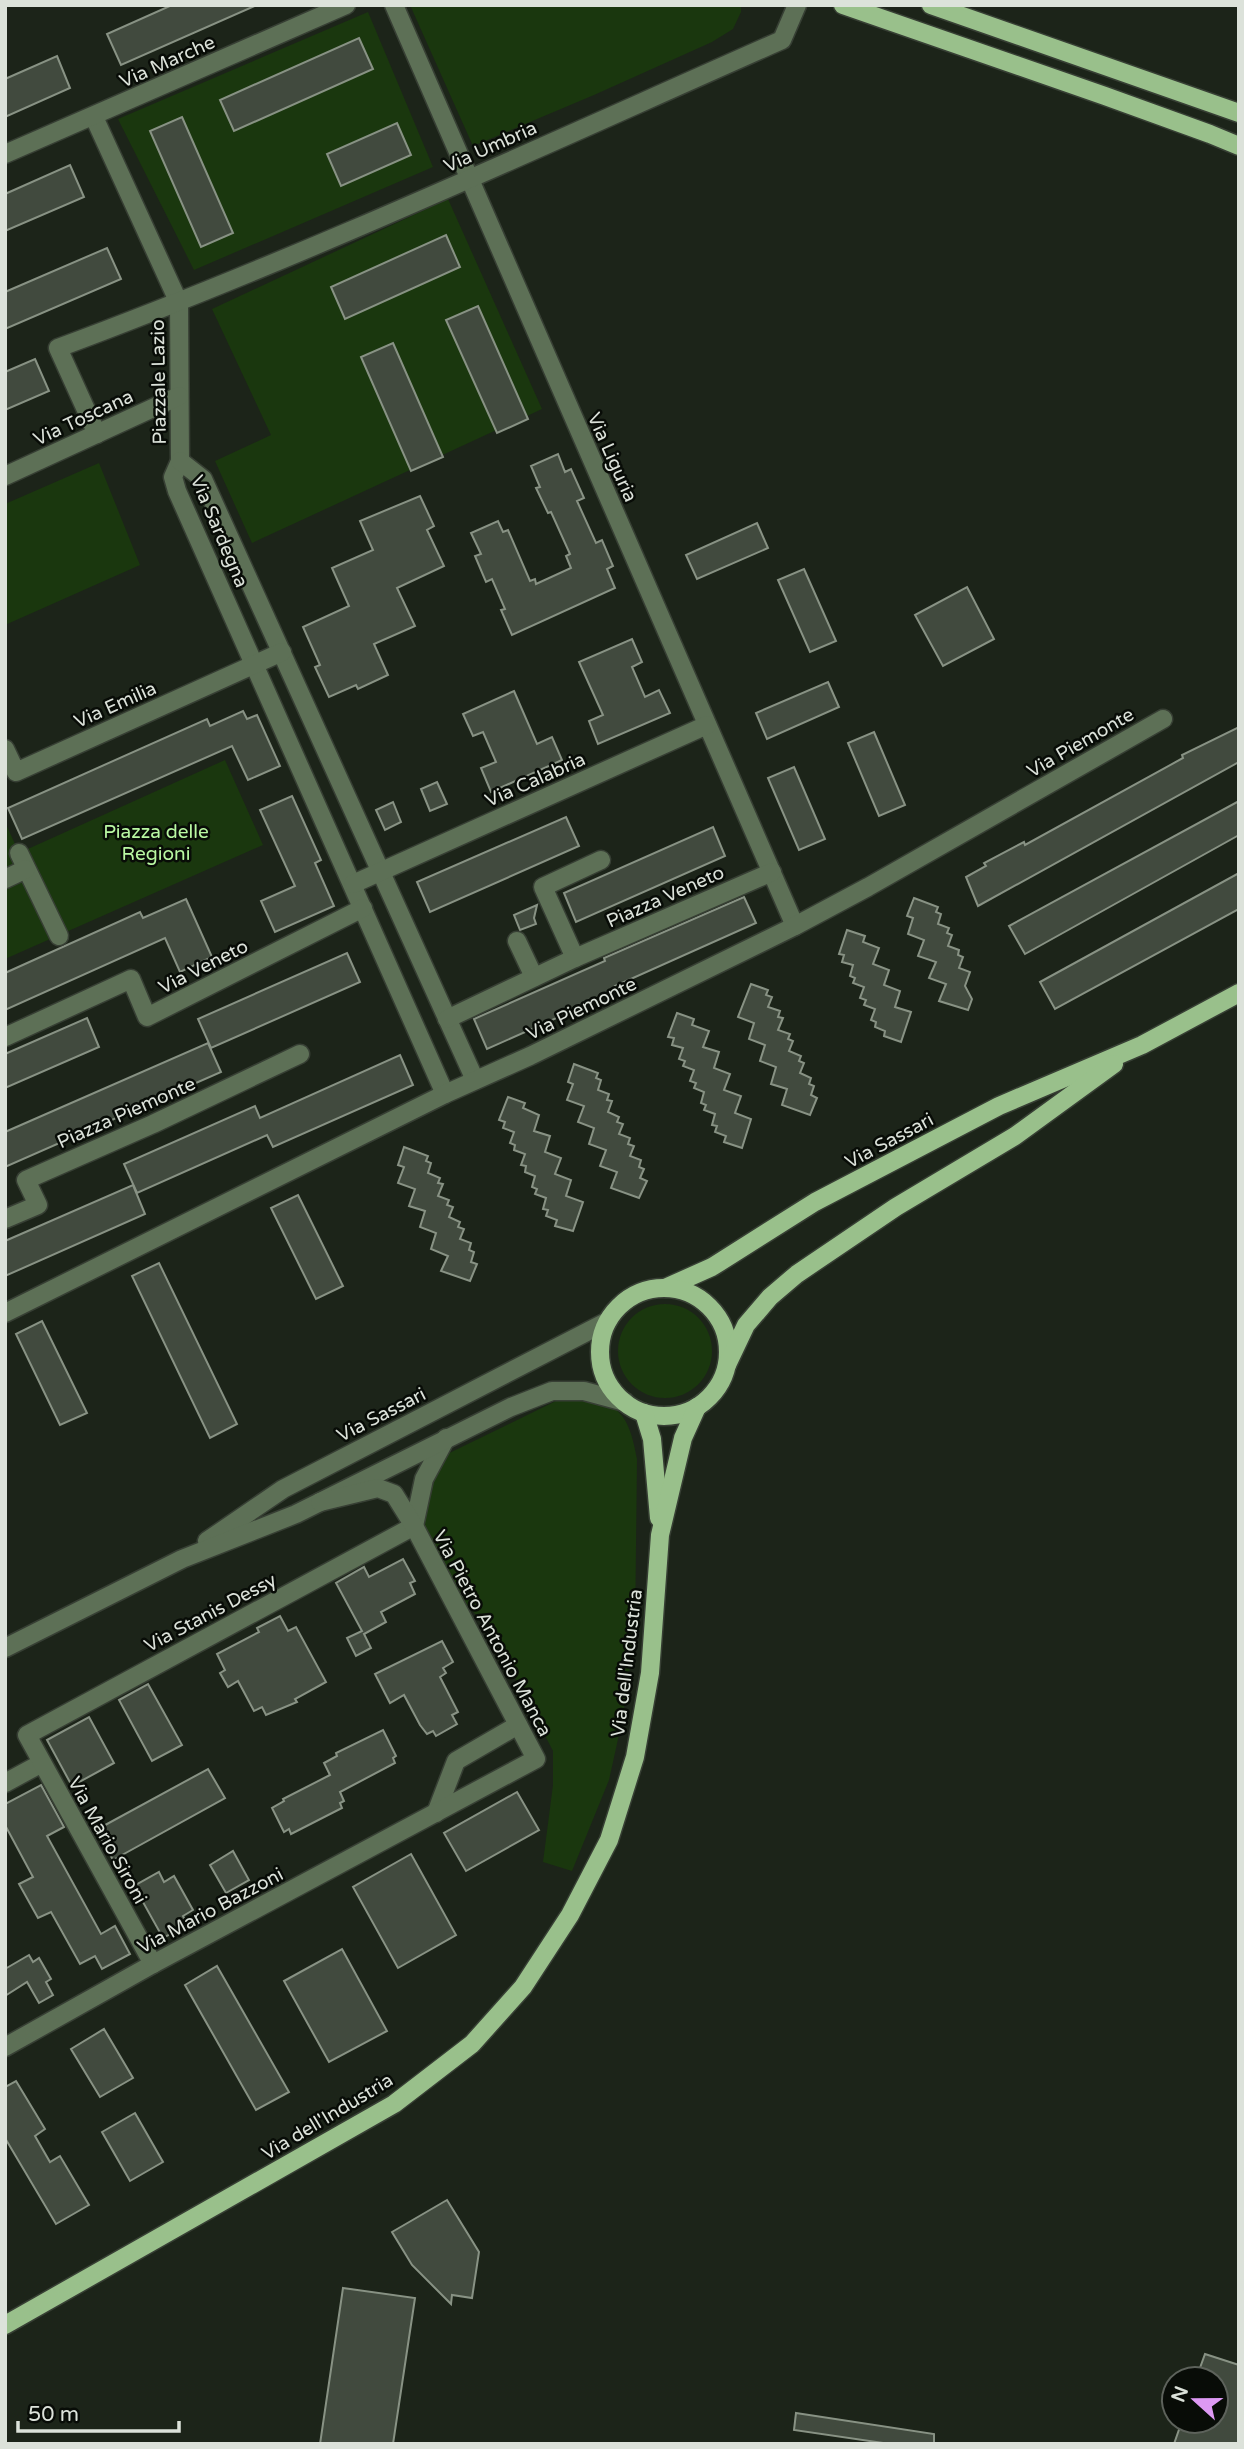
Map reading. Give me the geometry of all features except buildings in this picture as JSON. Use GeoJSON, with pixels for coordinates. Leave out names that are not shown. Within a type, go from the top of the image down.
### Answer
{"type":"FeatureCollection","features":[{"type":"Feature","properties":{"kind":"main road"},"geometry":{"type":"LineString","coordinates":[[844,5],[1239,146]]}},
{"type":"Feature","properties":{"kind":"main road"},"geometry":{"type":"LineString","coordinates":[[931,5],[1239,113]]}},
{"type":"Feature","properties":{"kind":"main road"},"geometry":{"type":"LineString","coordinates":[[1105,96],[1112,70]]}},
{"type":"Feature","properties":{"kind":"main road","name":"Via Sassari"},"geometry":{"type":"LineString","coordinates":[[665,1288],[712,1267],[815,1202],[999,1106],[1142,1045],[1239,993]]}},
{"type":"Feature","properties":{"kind":"main road","name":"Via Sassari"},"geometry":{"type":"LineString","coordinates":[[727,1365],[746,1325],[771,1297],[797,1274],[896,1207],[1015,1136],[1142,1045]]}},
{"type":"Feature","properties":{"kind":"main road"},"geometry":{"type":"LineString","coordinates":[[665,1288],[689,1293],[700,1299],[718,1317],[727,1340],[727,1365],[713,1393],[697,1407],[677,1415],[666,1416],[644,1413],[625,1402],[608,1383],[603,1371],[601,1346],[608,1321],[615,1312],[642,1292],[665,1288]]}},
{"type":"Feature","properties":{"kind":"main road","name":"Via dell'Industria"},"geometry":{"type":"LineString","coordinates":[[660,1535],[683,1438],[697,1407]]}},
{"type":"Feature","properties":{"kind":"main road","name":"Via dell'Industria"},"geometry":{"type":"LineString","coordinates":[[5,2325],[394,2104],[472,2044],[523,1987],[570,1914],[609,1840],[635,1757],[650,1673],[660,1535],[652,1439],[644,1413]]}},
{"type":"Feature","properties":{"kind":"street","name":"Via Marche"},"geometry":{"type":"LineString","coordinates":[[5,154],[346,5]]}},
{"type":"Feature","properties":{"kind":"street","name":"Via Liguria"},"geometry":{"type":"LineString","coordinates":[[394,5],[795,926]]}},
{"type":"Feature","properties":{"kind":"street","name":"Via Umbria"},"geometry":{"type":"LineString","coordinates":[[97,434],[58,348],[178,303],[468,180],[782,40],[797,5]]}},
{"type":"Feature","properties":{"kind":"street"},"geometry":{"type":"LineString","coordinates":[[94,117],[178,303]]}},
{"type":"Feature","properties":{"kind":"street","name":"Piazzale Lazio"},"geometry":{"type":"LineString","coordinates":[[178,303],[180,461]]}},
{"type":"Feature","properties":{"kind":"street","name":"Via Toscana"},"geometry":{"type":"LineString","coordinates":[[5,476],[179,396]]}},
{"type":"Feature","properties":{"kind":"street","name":"Via Sardegna"},"geometry":{"type":"LineString","coordinates":[[444,1094],[354,884],[177,491],[173,477],[180,461],[203,478],[475,1080]]}},
{"type":"Feature","properties":{"kind":"street"},"geometry":{"type":"LineString","coordinates":[[254,664],[282,652]]}},
{"type":"Feature","properties":{"kind":"street","name":"Via Emilia"},"geometry":{"type":"LineString","coordinates":[[5,749],[16,772],[254,664]]}},
{"type":"Feature","properties":{"kind":"street","name":"Via Piemonte"},"geometry":{"type":"LineString","coordinates":[[5,1313],[444,1094],[530,1056],[795,926],[1163,719]]}},
{"type":"Feature","properties":{"kind":"street","name":"Via Calabria"},"geometry":{"type":"LineString","coordinates":[[379,872],[707,725]]}},
{"type":"Feature","properties":{"kind":"street"},"geometry":{"type":"LineString","coordinates":[[575,958],[543,887],[601,860]]}},
{"type":"Feature","properties":{"kind":"street"},"geometry":{"type":"LineString","coordinates":[[5,879],[23,861],[59,936]]}},
{"type":"Feature","properties":{"kind":"street"},"geometry":{"type":"LineString","coordinates":[[354,884],[379,872]]}},
{"type":"Feature","properties":{"kind":"street","name":"Piazza Veneto"},"geometry":{"type":"LineString","coordinates":[[447,1019],[575,958],[772,872]]}},
{"type":"Feature","properties":{"kind":"street","name":"Via Veneto"},"geometry":{"type":"LineString","coordinates":[[5,1037],[131,979],[147,1017],[363,908]]}},
{"type":"Feature","properties":{"kind":"street"},"geometry":{"type":"LineString","coordinates":[[517,941],[534,977]]}},
{"type":"Feature","properties":{"kind":"street","name":"Piazza Piemonte"},"geometry":{"type":"LineString","coordinates":[[5,1219],[38,1206],[26,1180],[300,1054]]}},
{"type":"Feature","properties":{"kind":"street","name":"Via Sassari"},"geometry":{"type":"LineString","coordinates":[[182,1559],[283,1489],[608,1321]]}},
{"type":"Feature","properties":{"kind":"street","name":"Via Sassari"},"geometry":{"type":"LineString","coordinates":[[5,1648],[182,1559],[296,1514],[511,1407],[552,1391],[584,1391],[625,1402]]}},
{"type":"Feature","properties":{"kind":"street","name":"Via Pietro Antonio Manca"},"geometry":{"type":"LineString","coordinates":[[414,1526],[424,1479],[446,1438]]}},
{"type":"Feature","properties":{"kind":"street","name":"Via Pietro Antonio Manca"},"geometry":{"type":"LineString","coordinates":[[320,1502],[378,1488],[394,1494],[414,1526],[536,1759]]}},
{"type":"Feature","properties":{"kind":"street","name":"Via Stanis Dessy"},"geometry":{"type":"LineString","coordinates":[[27,1735],[414,1526]]}},
{"type":"Feature","properties":{"kind":"street"},"geometry":{"type":"LineString","coordinates":[[436,1813],[456,1761],[518,1725]]}},
{"type":"Feature","properties":{"kind":"street","name":"Via Mario Sironi"},"geometry":{"type":"LineString","coordinates":[[27,1735],[153,1964]]}},
{"type":"Feature","properties":{"kind":"street","name":"Via Mario Bazzoni"},"geometry":{"type":"LineString","coordinates":[[5,2047],[153,1964],[536,1759]]}},
{"type":"Feature","properties":{"kind":"street"},"geometry":{"type":"LineString","coordinates":[[5,1783],[42,1763]]}},
{"type":"Feature","properties":{"kind":"green space"},"geometry":{"type":"Polygon","coordinates":[[[410,5],[741,5],[741,12],[733,29],[712,42],[473,146],[410,5]]]}},
{"type":"Feature","properties":{"kind":"green space"},"geometry":{"type":"Polygon","coordinates":[[[368,12],[433,167],[194,270],[118,119],[368,12]]]}},
{"type":"Feature","properties":{"kind":"green space"},"geometry":{"type":"Polygon","coordinates":[[[448,199],[542,409],[252,543],[215,461],[271,435],[212,309],[448,199]]]}},
{"type":"Feature","properties":{"kind":"green space"},"geometry":{"type":"Polygon","coordinates":[[[99,463],[140,565],[5,625],[5,504],[99,463]]]}},
{"type":"Feature","properties":{"kind":"green space","name":"Piazza delle Regioni"},"geometry":{"type":"Polygon","coordinates":[[[225,760],[263,845],[5,959],[5,822],[19,853],[225,760]]]}},
{"type":"Feature","properties":{"kind":"green space"},"geometry":{"type":"Polygon","coordinates":[[[656,1304],[674,1304],[699,1317],[709,1333],[712,1351],[709,1369],[699,1385],[674,1398],[656,1398],[631,1385],[618,1360],[618,1342],[631,1317],[656,1304]]]}},
{"type":"Feature","properties":{"kind":"green space"},"geometry":{"type":"Polygon","coordinates":[[[580,1399],[602,1403],[615,1409],[629,1428],[634,1443],[637,1459],[635,1632],[622,1721],[609,1780],[572,1871],[543,1862],[553,1785],[553,1751],[491,1631],[439,1575],[414,1526],[435,1460],[558,1400],[580,1399]]]}}]}
